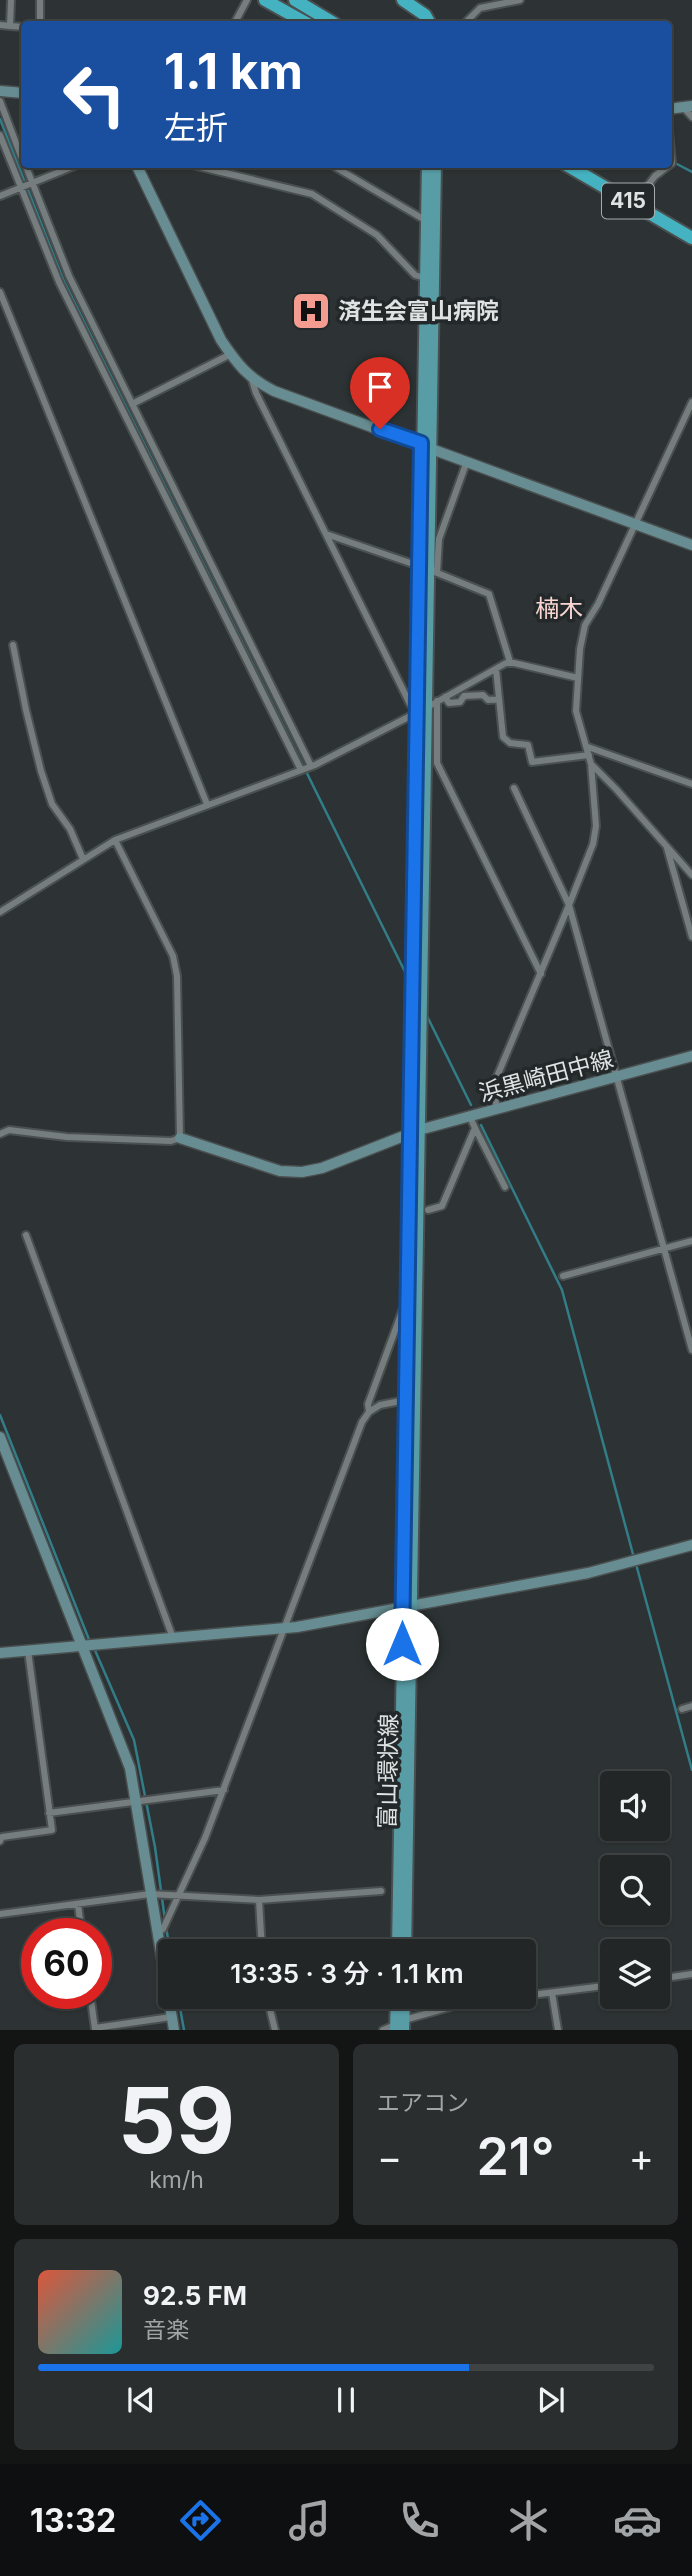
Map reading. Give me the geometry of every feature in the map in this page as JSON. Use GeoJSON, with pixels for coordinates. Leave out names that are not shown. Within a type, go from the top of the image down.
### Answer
{"type":"FeatureCollection","features":[{"type":"Feature","properties":{"kind":"highway"},"geometry":{"type":"LineString","coordinates":[[265,0],[303,21]]}},
{"type":"Feature","properties":{"kind":"highway"},"geometry":{"type":"LineString","coordinates":[[295,0],[330,21]]}},
{"type":"Feature","properties":{"kind":"highway"},"geometry":{"type":"LineString","coordinates":[[406,1],[425,15],[428,21]]}},
{"type":"Feature","properties":{"kind":"highway","name":"415"},"geometry":{"type":"LineString","coordinates":[[572,168],[692,238]]}},
{"type":"Feature","properties":{"kind":"main road","name":"富山環状線"},"geometry":{"type":"LineString","coordinates":[[427,168],[425,220],[429,279]]}},
{"type":"Feature","properties":{"kind":"main road","name":"富山環状線"},"geometry":{"type":"LineString","coordinates":[[397,1939],[422,710],[429,570],[426,445],[429,279],[436,168]]}},
{"type":"Feature","properties":{"kind":"main road","name":"富山環状線"},"geometry":{"type":"LineString","coordinates":[[405,1939],[411,1696],[406,1607],[406,1400],[415,1131]]}},
{"type":"Feature","properties":{"kind":"street"},"geometry":{"type":"LineString","coordinates":[[10,0],[10,26]]}},
{"type":"Feature","properties":{"kind":"street"},"geometry":{"type":"LineString","coordinates":[[40,0],[40,21]]}},
{"type":"Feature","properties":{"kind":"street"},"geometry":{"type":"LineString","coordinates":[[236,21],[247,0]]}},
{"type":"Feature","properties":{"kind":"street"},"geometry":{"type":"LineString","coordinates":[[466,21],[480,4],[516,0]]}},
{"type":"Feature","properties":{"kind":"street"},"geometry":{"type":"LineString","coordinates":[[0,25],[21,27]]}},
{"type":"Feature","properties":{"kind":"street"},"geometry":{"type":"LineString","coordinates":[[0,91],[21,93]]}},
{"type":"Feature","properties":{"kind":"street"},"geometry":{"type":"LineString","coordinates":[[0,101],[21,154]]}},
{"type":"Feature","properties":{"kind":"street"},"geometry":{"type":"LineString","coordinates":[[688,106],[692,117]]}},
{"type":"Feature","properties":{"kind":"street"},"geometry":{"type":"LineString","coordinates":[[0,135],[59,282],[301,770]]}},
{"type":"Feature","properties":{"kind":"street"},"geometry":{"type":"LineString","coordinates":[[26,168],[69,276],[311,766]]}},
{"type":"Feature","properties":{"kind":"street"},"geometry":{"type":"LineString","coordinates":[[0,196],[69,168]]}},
{"type":"Feature","properties":{"kind":"street"},"geometry":{"type":"LineString","coordinates":[[138,168],[221,340],[252,380],[256,393],[410,704],[422,710]]}},
{"type":"Feature","properties":{"kind":"street"},"geometry":{"type":"LineString","coordinates":[[205,168],[312,194],[377,235],[415,275],[429,279]]}},
{"type":"Feature","properties":{"kind":"street"},"geometry":{"type":"LineString","coordinates":[[339,168],[425,220]]}},
{"type":"Feature","properties":{"kind":"street"},"geometry":{"type":"LineString","coordinates":[[634,205],[663,168]]}},
{"type":"Feature","properties":{"kind":"street"},"geometry":{"type":"LineString","coordinates":[[0,292],[207,804]]}},
{"type":"Feature","properties":{"kind":"street"},"geometry":{"type":"LineString","coordinates":[[132,404],[231,354]]}},
{"type":"Feature","properties":{"kind":"street"},"geometry":{"type":"LineString","coordinates":[[252,380],[274,391],[692,545]]}},
{"type":"Feature","properties":{"kind":"street"},"geometry":{"type":"LineString","coordinates":[[497,1109],[493,1086],[589,858],[596,826],[589,751],[576,711],[585,625],[598,604],[692,402]]}},
{"type":"Feature","properties":{"kind":"street"},"geometry":{"type":"LineString","coordinates":[[429,570],[467,461]]}},
{"type":"Feature","properties":{"kind":"street"},"geometry":{"type":"LineString","coordinates":[[175,517],[186,511]]}},
{"type":"Feature","properties":{"kind":"street"},"geometry":{"type":"LineString","coordinates":[[326,534],[489,594],[510,662]]}},
{"type":"Feature","properties":{"kind":"street"},"geometry":{"type":"LineString","coordinates":[[13,645],[41,771],[52,804],[70,830],[83,859]]}},
{"type":"Feature","properties":{"kind":"street"},"geometry":{"type":"LineString","coordinates":[[0,912],[115,840],[311,766],[510,662],[578,678]]}},
{"type":"Feature","properties":{"kind":"street"},"geometry":{"type":"LineString","coordinates":[[496,669],[503,737],[510,743],[528,745],[533,762],[589,751],[692,784]]}},
{"type":"Feature","properties":{"kind":"street"},"geometry":{"type":"LineString","coordinates":[[445,697],[449,703],[460,702],[464,696],[483,695],[488,700],[499,699]]}},
{"type":"Feature","properties":{"kind":"street"},"geometry":{"type":"LineString","coordinates":[[437,701],[437,763],[541,974]]}},
{"type":"Feature","properties":{"kind":"street"},"geometry":{"type":"LineString","coordinates":[[591,764],[692,875]]}},
{"type":"Feature","properties":{"kind":"street"},"geometry":{"type":"LineString","coordinates":[[514,788],[569,905],[692,1350]]}},
{"type":"Feature","properties":{"kind":"street"},"geometry":{"type":"LineString","coordinates":[[0,1134],[9,1130],[67,1137],[171,1141],[180,1138],[177,976],[173,956],[115,840]]}},
{"type":"Feature","properties":{"kind":"street"},"geometry":{"type":"LineString","coordinates":[[667,846],[692,937]]}},
{"type":"Feature","properties":{"kind":"street","name":"浜黒崎田中線"},"geometry":{"type":"LineString","coordinates":[[180,1138],[290,1173],[322,1167],[415,1131],[692,1056]]}},
{"type":"Feature","properties":{"kind":"street"},"geometry":{"type":"LineString","coordinates":[[470,1117],[505,1186]]}},
{"type":"Feature","properties":{"kind":"street"},"geometry":{"type":"LineString","coordinates":[[428,1210],[442,1206],[475,1128]]}},
{"type":"Feature","properties":{"kind":"street"},"geometry":{"type":"LineString","coordinates":[[26,1235],[173,1638]]}},
{"type":"Feature","properties":{"kind":"street"},"geometry":{"type":"LineString","coordinates":[[563,1276],[692,1241]]}},
{"type":"Feature","properties":{"kind":"street"},"geometry":{"type":"LineString","coordinates":[[369,1412],[368,1404],[408,1298]]}},
{"type":"Feature","properties":{"kind":"street"},"geometry":{"type":"LineString","coordinates":[[157,1932],[163,1928],[205,1838],[362,1422],[369,1412],[380,1405],[406,1400]]}},
{"type":"Feature","properties":{"kind":"street"},"geometry":{"type":"LineString","coordinates":[[0,1437],[130,1768],[174,2030]]}},
{"type":"Feature","properties":{"kind":"street"},"geometry":{"type":"LineString","coordinates":[[0,1653],[283,1629],[588,1573],[692,1545]]}},
{"type":"Feature","properties":{"kind":"street"},"geometry":{"type":"LineString","coordinates":[[0,1841],[2,1837],[52,1830],[28,1651]]}},
{"type":"Feature","properties":{"kind":"street"},"geometry":{"type":"LineString","coordinates":[[682,1709],[692,1706]]}},
{"type":"Feature","properties":{"kind":"street"},"geometry":{"type":"LineString","coordinates":[[49,1813],[223,1790]]}},
{"type":"Feature","properties":{"kind":"street"},"geometry":{"type":"LineString","coordinates":[[0,1914],[150,1894],[259,1900],[380,1891]]}},
{"type":"Feature","properties":{"kind":"street"},"geometry":{"type":"LineString","coordinates":[[259,1900],[261,1939]]}},
{"type":"Feature","properties":{"kind":"street"},"geometry":{"type":"LineString","coordinates":[[78,1905],[80,1918]]}},
{"type":"Feature","properties":{"kind":"street"},"geometry":{"type":"LineString","coordinates":[[670,1977],[692,1974]]}},
{"type":"Feature","properties":{"kind":"street"},"geometry":{"type":"LineString","coordinates":[[536,1995],[600,1987]]}},
{"type":"Feature","properties":{"kind":"street"},"geometry":{"type":"LineString","coordinates":[[552,1993],[558,2030]]}},
{"type":"Feature","properties":{"kind":"street"},"geometry":{"type":"LineString","coordinates":[[92,2009],[95,2029],[171,2017]]}},
{"type":"Feature","properties":{"kind":"street"},"geometry":{"type":"LineString","coordinates":[[270,2009],[275,2030]]}},
{"type":"Feature","properties":{"kind":"street"},"geometry":{"type":"LineString","coordinates":[[383,2030],[452,2009]]}},
{"type":"Feature","properties":{"kind":"waterway"},"geometry":{"type":"LineString","coordinates":[[0,119],[63,279],[409,980]]}},
{"type":"Feature","properties":{"kind":"waterway"},"geometry":{"type":"LineString","coordinates":[[675,163],[692,172]]}},
{"type":"Feature","properties":{"kind":"waterway"},"geometry":{"type":"LineString","coordinates":[[426,1014],[471,1105]]}},
{"type":"Feature","properties":{"kind":"waterway"},"geometry":{"type":"LineString","coordinates":[[481,1125],[562,1290],[634,1558]]}},
{"type":"Feature","properties":{"kind":"waterway"},"geometry":{"type":"LineString","coordinates":[[0,1415],[90,1642]]}},
{"type":"Feature","properties":{"kind":"waterway"},"geometry":{"type":"LineString","coordinates":[[636,1564],[692,1770]]}},
{"type":"Feature","properties":{"kind":"waterway"},"geometry":{"type":"LineString","coordinates":[[94,1648],[134,1740],[155,1847],[165,1920]]}},
{"type":"Feature","properties":{"kind":"waterway"},"geometry":{"type":"LineString","coordinates":[[166,1927],[168,1939]]}},
{"type":"Feature","properties":{"kind":"waterway"},"geometry":{"type":"LineString","coordinates":[[180,2009],[184,2030]]}},
{"type":"Feature","properties":{"kind":"place","name":"済生会富山病院"},"geometry":{"type":"Point","coordinates":[311,311]}},
{"type":"Feature","properties":{"kind":"district","name":"楠木"},"geometry":{"type":"Point","coordinates":[559,609]}},
{"type":"Feature","properties":{"kind":"route"},"geometry":{"type":"LineString","coordinates":[[380,429],[421,443],[402,1644]]}}]}
